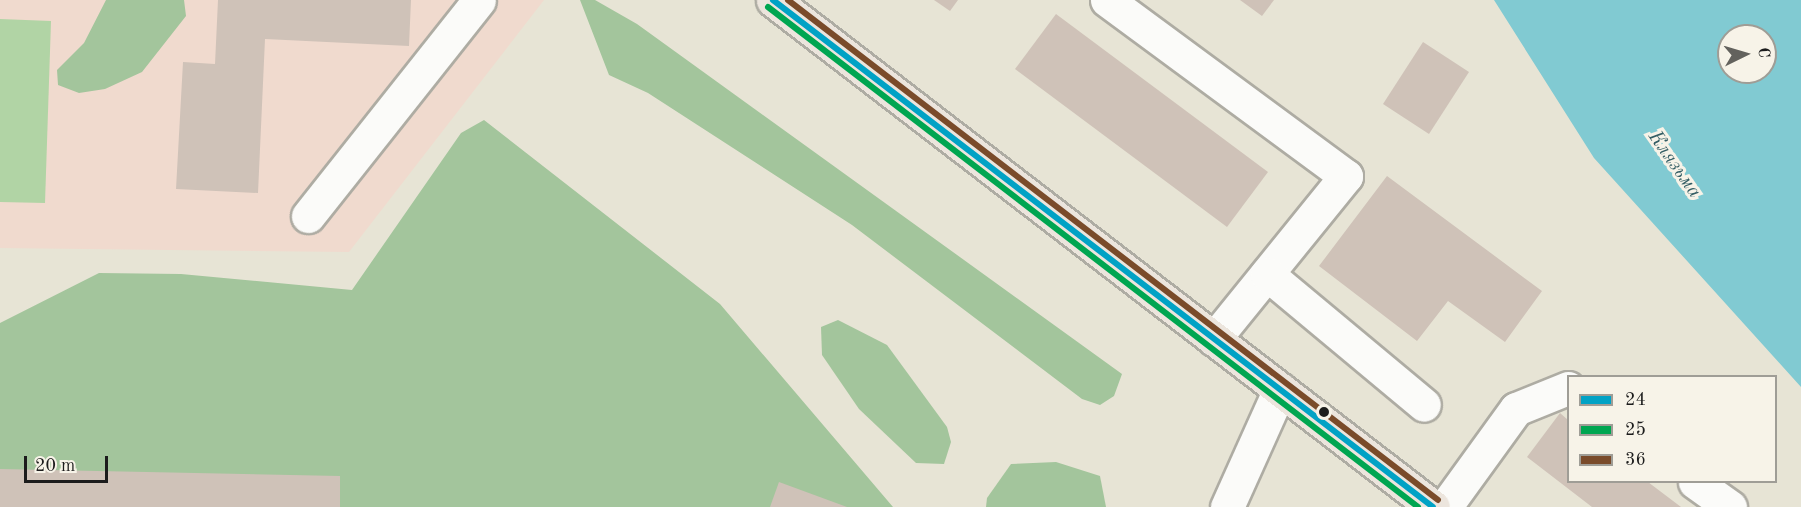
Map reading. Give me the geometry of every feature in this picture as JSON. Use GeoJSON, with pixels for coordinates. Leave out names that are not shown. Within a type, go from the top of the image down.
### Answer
{"type":"FeatureCollection","features":[{"type":"Feature","properties":{"kind":"main road"},"geometry":{"type":"LineString","coordinates":[[773,0],[1433,507]]}},
{"type":"Feature","properties":{"kind":"lane"},"geometry":{"type":"LineString","coordinates":[[308,216],[478,0]]}},
{"type":"Feature","properties":{"kind":"lane"},"geometry":{"type":"LineString","coordinates":[[1107,0],[1346,176],[1214,339]]}},
{"type":"Feature","properties":{"kind":"lane"},"geometry":{"type":"LineString","coordinates":[[1267,274],[1424,405]]}},
{"type":"Feature","properties":{"kind":"lane"},"geometry":{"type":"LineString","coordinates":[[1445,507],[1516,409],[1567,389]]}},
{"type":"Feature","properties":{"kind":"lane"},"geometry":{"type":"LineString","coordinates":[[1227,507],[1280,390]]}},
{"type":"Feature","properties":{"kind":"lane"},"geometry":{"type":"LineString","coordinates":[[1696,483],[1730,507]]}},
{"type":"Feature","properties":{"kind":"shaded area"},"geometry":{"type":"Polygon","coordinates":[[[0,0],[544,0],[349,252],[0,248],[0,0]]]}},
{"type":"Feature","properties":{"kind":"green space"},"geometry":{"type":"Polygon","coordinates":[[[106,0],[184,0],[186,16],[142,72],[105,89],[79,93],[58,85],[57,70],[84,43],[106,0]]]}},
{"type":"Feature","properties":{"kind":"green space"},"geometry":{"type":"Polygon","coordinates":[[[580,0],[595,0],[637,24],[1122,374],[1114,396],[1100,405],[1082,399],[852,225],[648,93],[609,75],[580,0]]]}},
{"type":"Feature","properties":{"kind":"green space"},"geometry":{"type":"Polygon","coordinates":[[[0,19],[51,21],[45,203],[0,202],[0,19]]]}},
{"type":"Feature","properties":{"kind":"green space"},"geometry":{"type":"Polygon","coordinates":[[[484,120],[720,304],[893,507],[0,507],[0,323],[99,273],[181,274],[352,290],[461,133],[484,120]]]}},
{"type":"Feature","properties":{"kind":"green space"},"geometry":{"type":"Polygon","coordinates":[[[838,320],[887,345],[947,427],[951,442],[944,464],[916,463],[859,409],[822,355],[821,327],[838,320]]]}},
{"type":"Feature","properties":{"kind":"green space"},"geometry":{"type":"Polygon","coordinates":[[[1056,462],[1100,476],[1106,507],[986,507],[987,498],[1011,464],[1056,462]]]}},
{"type":"Feature","properties":{"kind":"water","name":"Клязьма"},"geometry":{"type":"Polygon","coordinates":[[[1494,0],[1801,0],[1801,387],[1594,158],[1494,0]]]}},
{"type":"Feature","properties":{"kind":"building"},"geometry":{"type":"Polygon","coordinates":[[[218,0],[411,0],[409,46],[265,39],[258,193],[176,189],[183,62],[215,64],[218,0]]]}},
{"type":"Feature","properties":{"kind":"building"},"geometry":{"type":"Polygon","coordinates":[[[934,0],[958,0],[950,11],[934,0]]]}},
{"type":"Feature","properties":{"kind":"building"},"geometry":{"type":"Polygon","coordinates":[[[1240,0],[1274,0],[1262,16],[1240,0]]]}},
{"type":"Feature","properties":{"kind":"building"},"geometry":{"type":"Polygon","coordinates":[[[1056,14],[1268,172],[1227,227],[1015,69],[1056,14]]]}},
{"type":"Feature","properties":{"kind":"building"},"geometry":{"type":"Polygon","coordinates":[[[1423,42],[1469,72],[1429,134],[1383,104],[1423,42]]]}},
{"type":"Feature","properties":{"kind":"building"},"geometry":{"type":"Polygon","coordinates":[[[1387,176],[1542,291],[1505,342],[1448,301],[1417,341],[1319,266],[1387,176]]]}},
{"type":"Feature","properties":{"kind":"building"},"geometry":{"type":"Polygon","coordinates":[[[1560,413],[1567,419],[1567,483],[1649,483],[1681,507],[1592,507],[1527,457],[1560,413]]]}},
{"type":"Feature","properties":{"kind":"building"},"geometry":{"type":"Polygon","coordinates":[[[0,469],[340,476],[340,507],[0,507],[0,469]]]}},
{"type":"Feature","properties":{"kind":"building"},"geometry":{"type":"Polygon","coordinates":[[[779,482],[847,507],[770,507],[779,482]]]}},
{"type":"Feature","properties":{"kind":"transit line","name":"24"},"geometry":{"type":"LineString","coordinates":[[773,0],[1433,507]]}},
{"type":"Feature","properties":{"kind":"transit line","name":"36"},"geometry":{"type":"LineString","coordinates":[[788,0],[1438,500]]}},
{"type":"Feature","properties":{"kind":"transit line","name":"25"},"geometry":{"type":"LineString","coordinates":[[768,7],[1418,507]]}}]}
